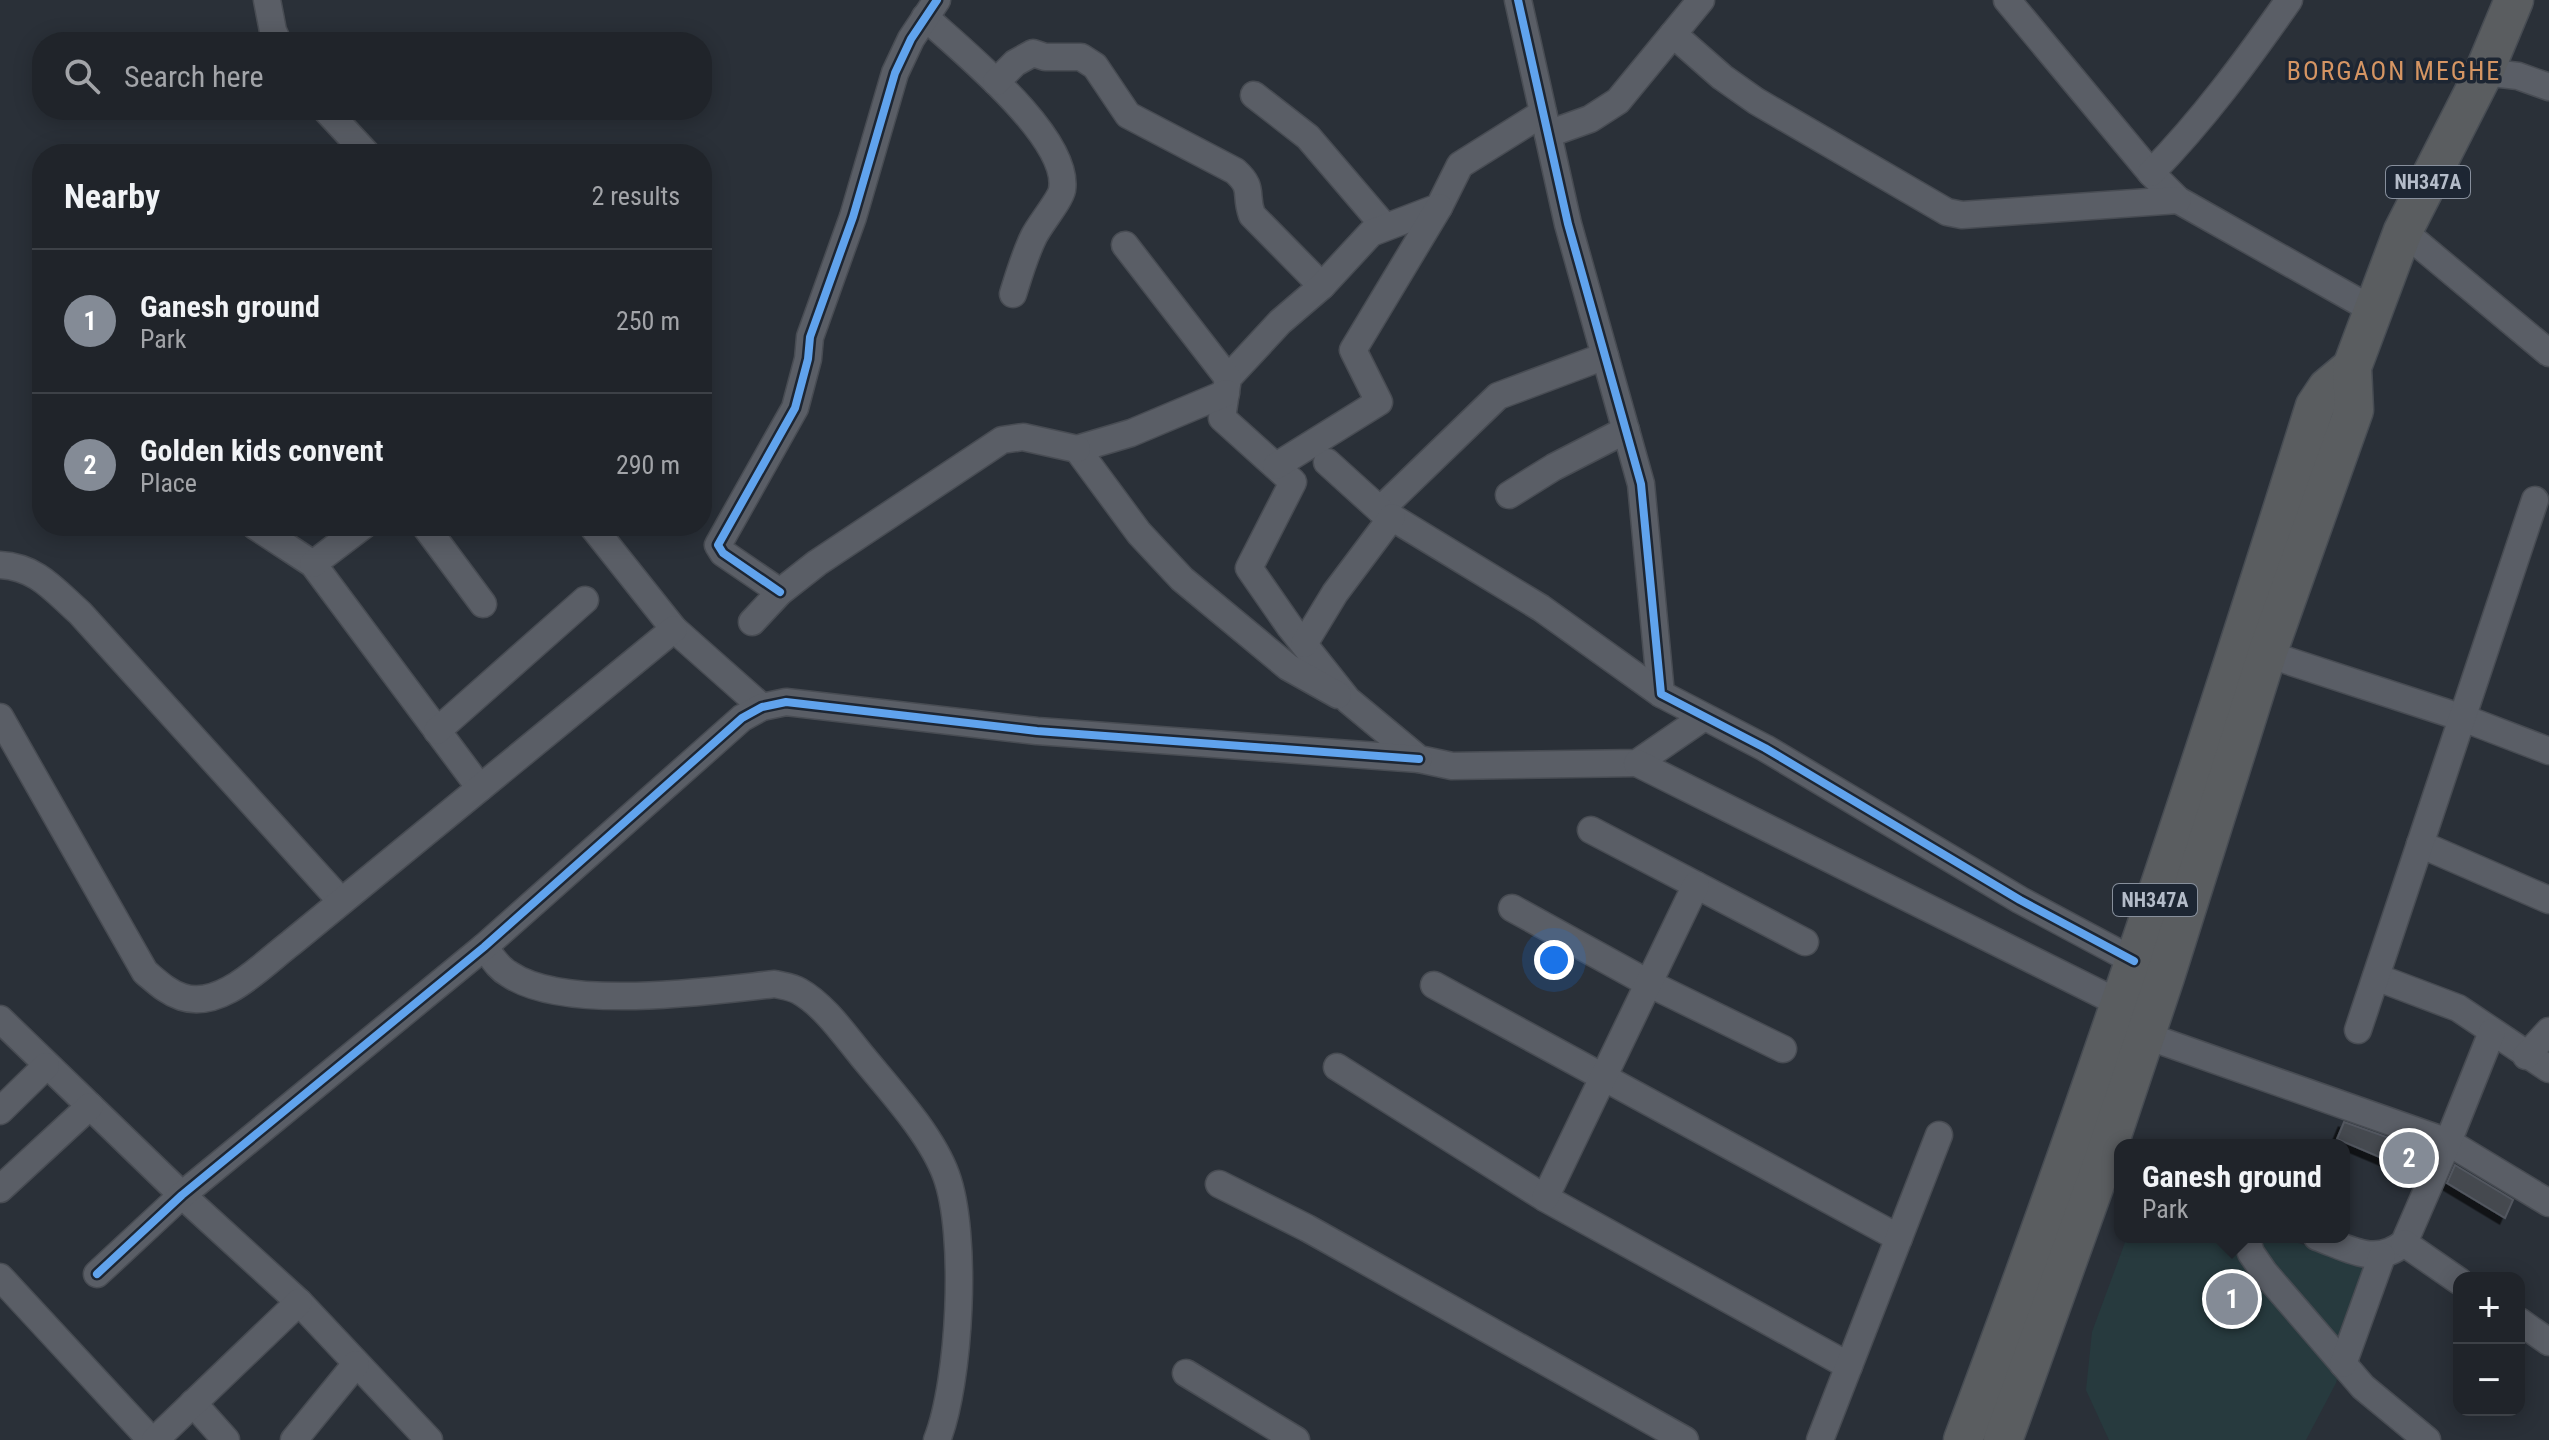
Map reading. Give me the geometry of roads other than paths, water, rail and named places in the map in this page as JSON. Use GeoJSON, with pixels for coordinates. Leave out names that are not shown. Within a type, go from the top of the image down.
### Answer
{"type":"FeatureCollection","features":[{"type":"Feature","properties":{"kind":"highway","name":"NH347A"},"geometry":{"type":"LineString","coordinates":[[1963,1440],[2138,1019],[2354,410],[2352,367],[2403,231],[2484,72],[2514,0]]}},
{"type":"Feature","properties":{"kind":"highway","name":"NH347A"},"geometry":{"type":"LineString","coordinates":[[2117,1139],[2138,1019],[2134,961],[2219,715],[2315,406],[2327,388],[2352,367]]}},
{"type":"Feature","properties":{"kind":"highway","name":"NH347A"},"geometry":{"type":"LineString","coordinates":[[2003,1440],[2112,1165]]}},
{"type":"Feature","properties":{"kind":"street"},"geometry":{"type":"LineString","coordinates":[[267,0],[273,32]]}},
{"type":"Feature","properties":{"kind":"street"},"geometry":{"type":"LineString","coordinates":[[1518,0],[1568,224],[1641,484],[1661,694]]}},
{"type":"Feature","properties":{"kind":"street"},"geometry":{"type":"LineString","coordinates":[[1276,466],[1379,402],[1353,350],[1439,207],[1460,165],[1546,123],[1590,119],[1618,101],[1701,0]]}},
{"type":"Feature","properties":{"kind":"street"},"geometry":{"type":"LineString","coordinates":[[2007,0],[2151,173],[2178,200],[2373,310]]}},
{"type":"Feature","properties":{"kind":"street"},"geometry":{"type":"LineString","coordinates":[[2151,173],[2176,148],[2289,0]]}},
{"type":"Feature","properties":{"kind":"street"},"geometry":{"type":"LineString","coordinates":[[780,592],[723,553],[718,545],[795,408],[808,359],[810,337],[853,217],[895,73],[911,39],[931,9],[1022,107],[1063,176],[1061,194],[1032,240],[1013,294]]}},
{"type":"Feature","properties":{"kind":"street"},"geometry":{"type":"LineString","coordinates":[[1673,34],[1722,77],[1756,101],[1947,212],[1962,215],[2178,200]]}},
{"type":"Feature","properties":{"kind":"street"},"geometry":{"type":"LineString","coordinates":[[996,82],[1015,63],[1033,53],[1045,57],[1081,57],[1095,66],[1128,115],[1235,171],[1244,179],[1249,186],[1248,205],[1252,215],[1322,286]]}},
{"type":"Feature","properties":{"kind":"street"},"geometry":{"type":"LineString","coordinates":[[2484,72],[2518,76],[2549,87]]}},
{"type":"Feature","properties":{"kind":"street"},"geometry":{"type":"LineString","coordinates":[[1254,95],[1308,137],[1385,227]]}},
{"type":"Feature","properties":{"kind":"street"},"geometry":{"type":"LineString","coordinates":[[335,120],[358,144]]}},
{"type":"Feature","properties":{"kind":"street"},"geometry":{"type":"LineString","coordinates":[[752,622],[780,592],[861,532],[1002,440],[1023,437],[1077,449],[1131,433],[1227,386],[1280,322],[1322,286],[1371,233],[1439,207]]}},
{"type":"Feature","properties":{"kind":"street"},"geometry":{"type":"LineString","coordinates":[[2403,231],[2549,353]]}},
{"type":"Feature","properties":{"kind":"street"},"geometry":{"type":"LineString","coordinates":[[1125,245],[1227,386],[1222,418],[1293,482],[1249,568],[1348,700]]}},
{"type":"Feature","properties":{"kind":"street"},"geometry":{"type":"LineString","coordinates":[[1304,644],[1386,513],[1498,396],[1605,356]]}},
{"type":"Feature","properties":{"kind":"street"},"geometry":{"type":"LineString","coordinates":[[1509,495],[1554,467],[1626,430]]}},
{"type":"Feature","properties":{"kind":"street"},"geometry":{"type":"LineString","coordinates":[[1077,449],[1139,533],[1182,579],[1288,667],[1348,700],[1419,759]]}},
{"type":"Feature","properties":{"kind":"street"},"geometry":{"type":"LineString","coordinates":[[1327,462],[1386,513],[1541,608],[1661,694],[1765,748],[2020,900],[2134,961]]}},
{"type":"Feature","properties":{"kind":"street"},"geometry":{"type":"LineString","coordinates":[[2358,1030],[2535,500]]}},
{"type":"Feature","properties":{"kind":"street"},"geometry":{"type":"LineString","coordinates":[[270,536],[313,564],[480,788]]}},
{"type":"Feature","properties":{"kind":"street"},"geometry":{"type":"LineString","coordinates":[[313,564],[350,536]]}},
{"type":"Feature","properties":{"kind":"street"},"geometry":{"type":"LineString","coordinates":[[432,536],[483,604]]}},
{"type":"Feature","properties":{"kind":"street"},"geometry":{"type":"LineString","coordinates":[[600,536],[674,629],[762,707]]}},
{"type":"Feature","properties":{"kind":"street"},"geometry":{"type":"LineString","coordinates":[[0,565],[18,566],[41,577],[80,613],[341,901]]}},
{"type":"Feature","properties":{"kind":"street"},"geometry":{"type":"LineString","coordinates":[[437,731],[585,600]]}},
{"type":"Feature","properties":{"kind":"street"},"geometry":{"type":"LineString","coordinates":[[0,717],[145,972],[167,990],[184,998],[200,1000],[227,991],[674,629]]}},
{"type":"Feature","properties":{"kind":"street"},"geometry":{"type":"LineString","coordinates":[[2267,654],[2463,718],[2549,751]]}},
{"type":"Feature","properties":{"kind":"street"},"geometry":{"type":"LineString","coordinates":[[97,1274],[182,1195],[484,947],[742,718],[762,707],[786,702],[1037,731],[1419,759],[1452,766],[1637,763],[2138,1019],[2448,1142],[2549,1203]]}},
{"type":"Feature","properties":{"kind":"street"},"geometry":{"type":"LineString","coordinates":[[1637,763],[1704,717]]}},
{"type":"Feature","properties":{"kind":"street"},"geometry":{"type":"LineString","coordinates":[[1591,830],[1805,942]]}},
{"type":"Feature","properties":{"kind":"street"},"geometry":{"type":"LineString","coordinates":[[2420,844],[2549,900]]}},
{"type":"Feature","properties":{"kind":"street"},"geometry":{"type":"LineString","coordinates":[[1545,1198],[1696,885]]}},
{"type":"Feature","properties":{"kind":"street"},"geometry":{"type":"LineString","coordinates":[[1512,908],[1648,983],[1783,1049]]}},
{"type":"Feature","properties":{"kind":"street"},"geometry":{"type":"LineString","coordinates":[[484,947],[511,976],[558,992],[623,997],[775,984],[797,990],[837,1026],[932,1147],[947,1175],[955,1209],[957,1341],[945,1419],[937,1440]]}},
{"type":"Feature","properties":{"kind":"street"},"geometry":{"type":"LineString","coordinates":[[2376,977],[2458,1008],[2538,1062],[2549,1031]]}},
{"type":"Feature","properties":{"kind":"street"},"geometry":{"type":"LineString","coordinates":[[1434,985],[1899,1238]]}},
{"type":"Feature","properties":{"kind":"street"},"geometry":{"type":"LineString","coordinates":[[0,1019],[182,1195],[299,1302],[429,1440]]}},
{"type":"Feature","properties":{"kind":"street"},"geometry":{"type":"LineString","coordinates":[[2343,1364],[2393,1250],[2448,1142],[2492,1032]]}},
{"type":"Feature","properties":{"kind":"street"},"geometry":{"type":"LineString","coordinates":[[0,1111],[46,1066]]}},
{"type":"Feature","properties":{"kind":"street"},"geometry":{"type":"LineString","coordinates":[[1337,1067],[1545,1198],[1849,1366]]}},
{"type":"Feature","properties":{"kind":"street"},"geometry":{"type":"LineString","coordinates":[[0,1189],[90,1106]]}},
{"type":"Feature","properties":{"kind":"street"},"geometry":{"type":"LineString","coordinates":[[1820,1440],[1939,1135]]}},
{"type":"Feature","properties":{"kind":"street"},"geometry":{"type":"LineString","coordinates":[[1219,1184],[1307,1228],[1685,1440]]}},
{"type":"Feature","properties":{"kind":"street"},"geometry":{"type":"LineString","coordinates":[[2248,1243],[2264,1272],[2363,1387],[2427,1440]]}},
{"type":"Feature","properties":{"kind":"street"},"geometry":{"type":"LineString","coordinates":[[2334,1243],[2370,1256],[2393,1250],[2453,1278]]}},
{"type":"Feature","properties":{"kind":"street"},"geometry":{"type":"LineString","coordinates":[[0,1277],[153,1440],[299,1302]]}},
{"type":"Feature","properties":{"kind":"street"},"geometry":{"type":"LineString","coordinates":[[2525,1325],[2549,1342]]}},
{"type":"Feature","properties":{"kind":"street"},"geometry":{"type":"LineString","coordinates":[[294,1440],[356,1364]]}},
{"type":"Feature","properties":{"kind":"street"},"geometry":{"type":"LineString","coordinates":[[1186,1373],[1296,1440]]}},
{"type":"Feature","properties":{"kind":"street"},"geometry":{"type":"LineString","coordinates":[[193,1403],[226,1440]]}},
{"type":"Feature","properties":{"kind":"place","name":"Golden kids convent"},"geometry":{"type":"Point","coordinates":[2409,1158]}},
{"type":"Feature","properties":{"kind":"place","name":"Ganesh ground"},"geometry":{"type":"Point","coordinates":[2232,1299]}},
{"type":"Feature","properties":{"kind":"district","name":"BORGAON MEGHE"},"geometry":{"type":"Point","coordinates":[2394,71]}}]}
